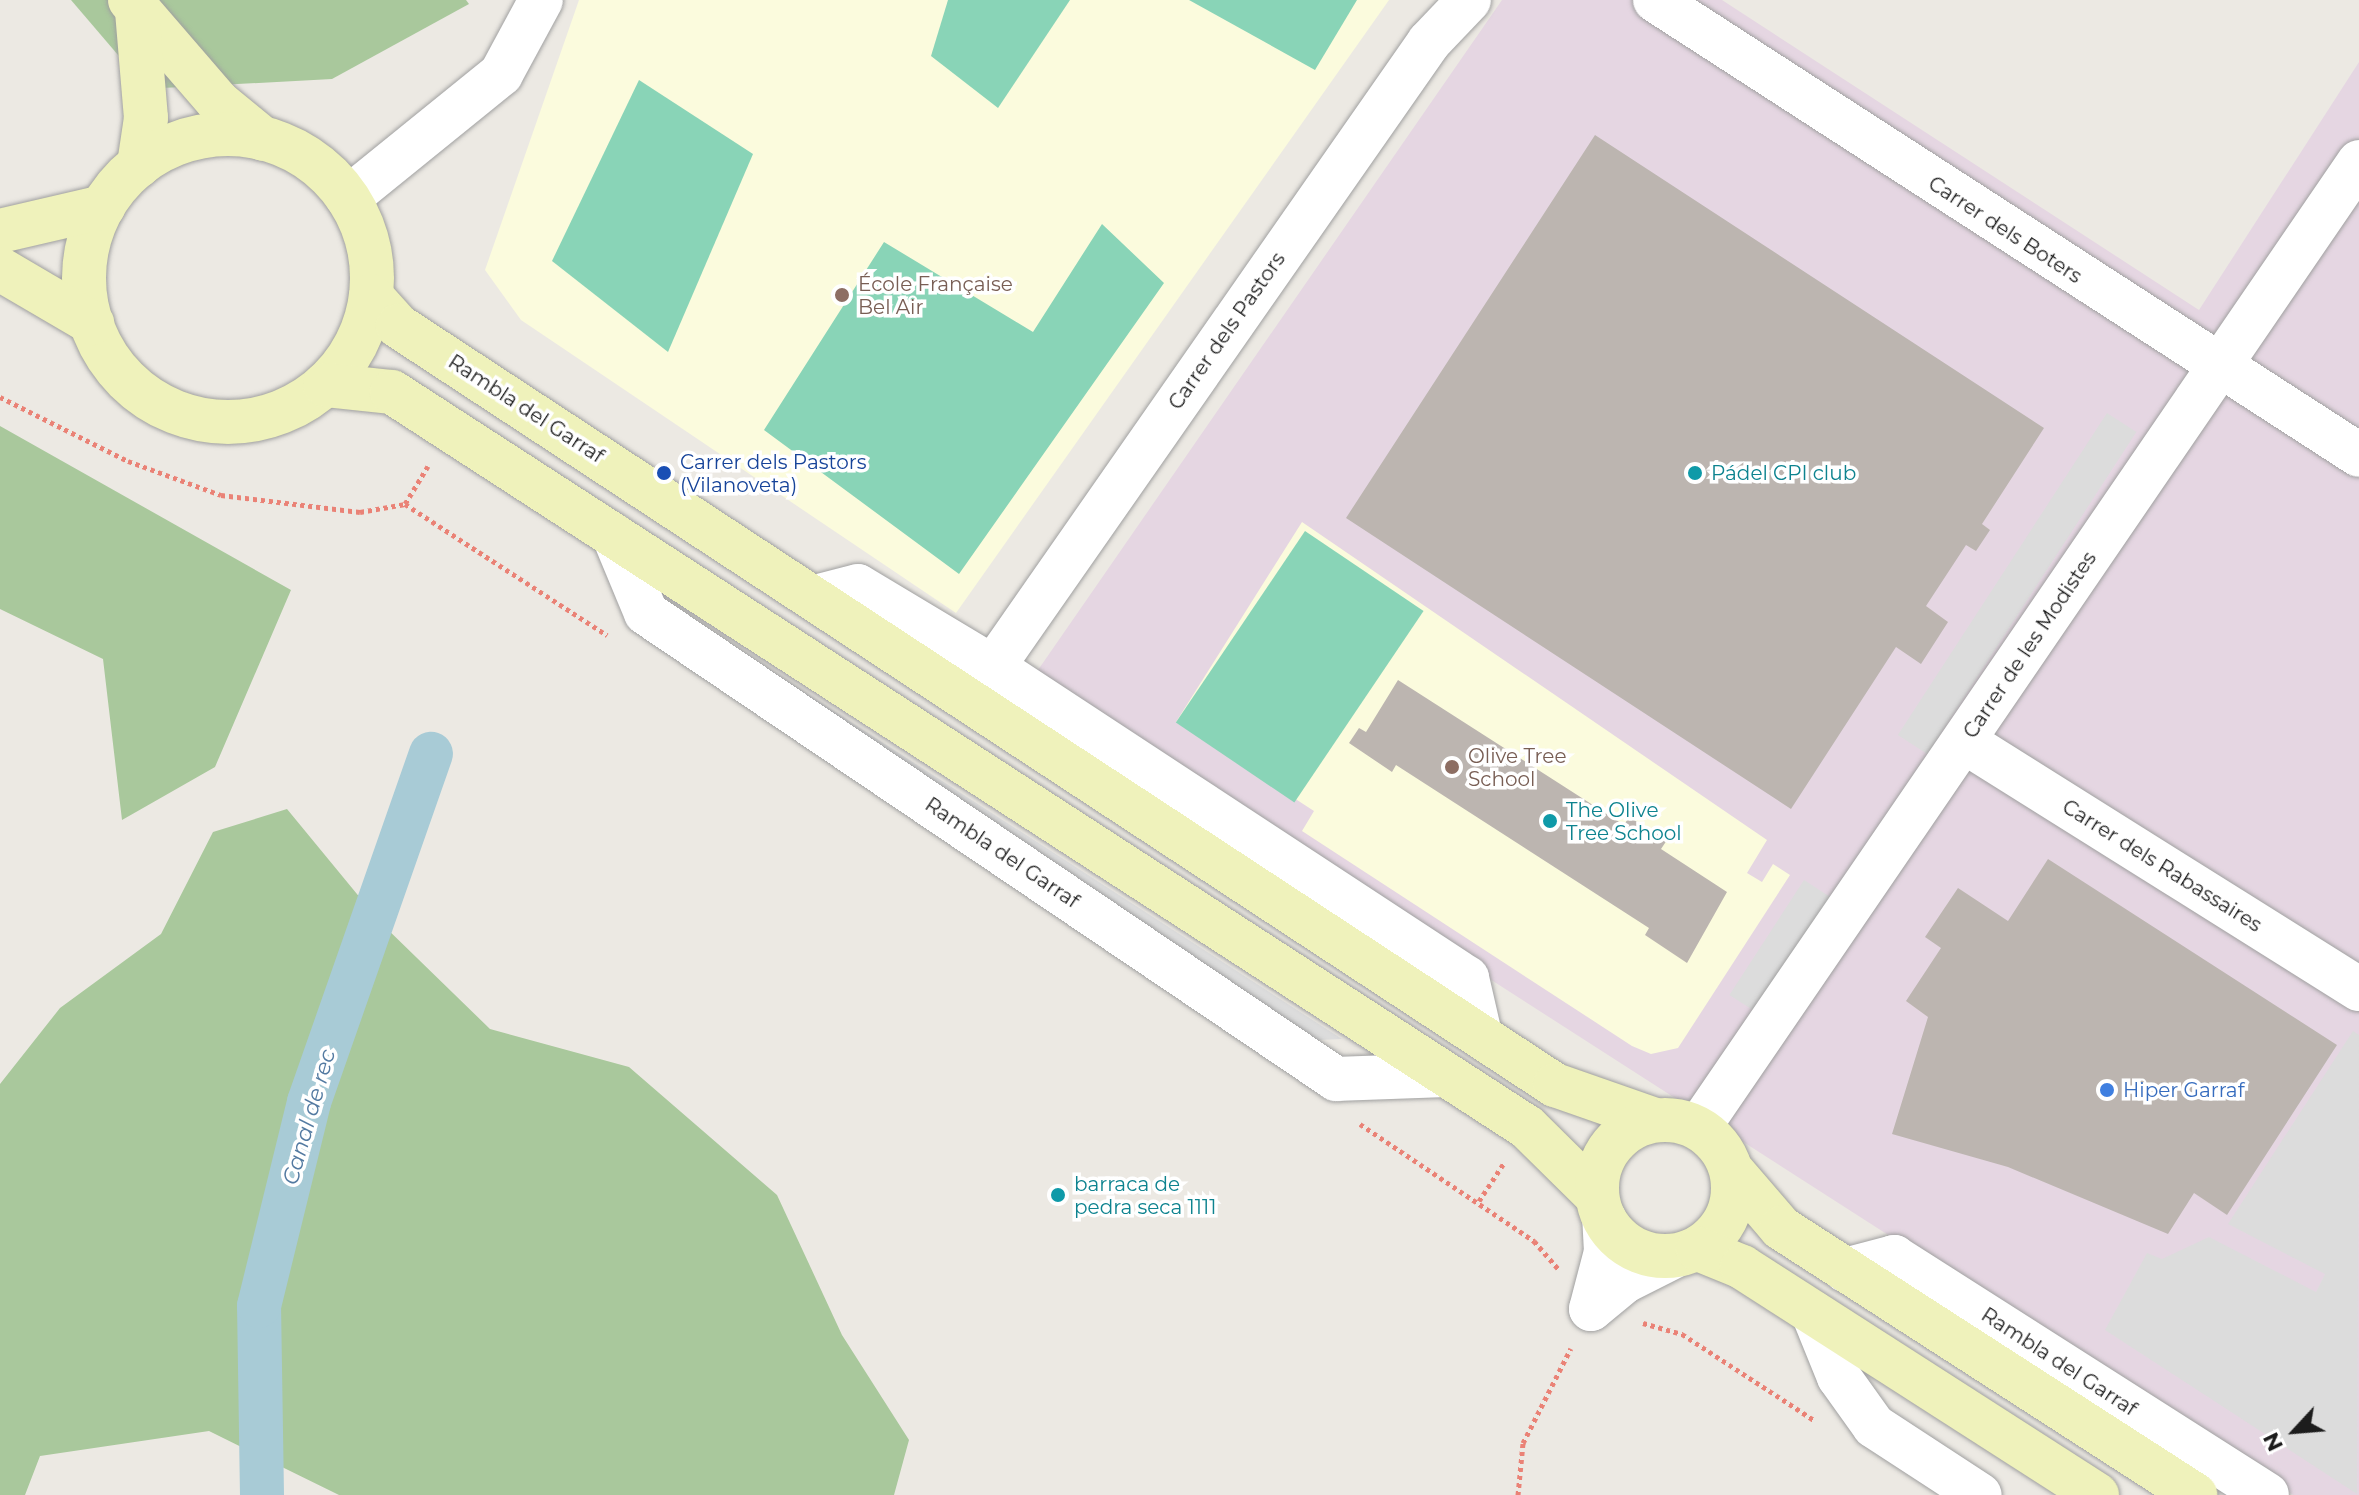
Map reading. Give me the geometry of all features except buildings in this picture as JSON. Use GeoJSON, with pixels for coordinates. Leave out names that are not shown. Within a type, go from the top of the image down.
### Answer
{"type":"FeatureCollection","features":[{"type":"Feature","properties":{"kind":"street","name":"Carrer dels Pastors"},"geometry":{"type":"LineString","coordinates":[[993,667],[1429,42],[1469,0]]}},
{"type":"Feature","properties":{"kind":"street","name":"Carrer dels Boters"},"geometry":{"type":"LineString","coordinates":[[1655,0],[2216,369],[2359,455]]}},
{"type":"Feature","properties":{"kind":"street"},"geometry":{"type":"LineString","coordinates":[[348,198],[501,74],[535,3]]}},
{"type":"Feature","properties":{"kind":"street"},"geometry":{"type":"LineString","coordinates":[[0,269],[92,323],[134,386],[201,420],[258,419],[325,385],[385,311],[368,245],[348,198],[311,160],[263,139],[218,102],[134,6]]}},
{"type":"Feature","properties":{"kind":"street"},"geometry":{"type":"LineString","coordinates":[[134,6],[146,118],[139,165]]}},
{"type":"Feature","properties":{"kind":"street"},"geometry":{"type":"LineString","coordinates":[[92,323],[86,255],[103,207],[139,165],[198,137],[263,139]]}},
{"type":"Feature","properties":{"kind":"street","name":"Carrer de les Modistes"},"geometry":{"type":"LineString","coordinates":[[1699,1127],[2359,162]]}},
{"type":"Feature","properties":{"kind":"street"},"geometry":{"type":"LineString","coordinates":[[0,231],[103,207]]}},
{"type":"Feature","properties":{"kind":"street","name":"Rambla del Garraf"},"geometry":{"type":"LineString","coordinates":[[385,311],[815,597],[1479,1030],[1555,1085],[1652,1119]]}},
{"type":"Feature","properties":{"kind":"street"},"geometry":{"type":"LineString","coordinates":[[325,385],[392,392],[1527,1127],[1643,1253],[1686,1253],[1742,1267],[2097,1495]]}},
{"type":"Feature","properties":{"kind":"street","name":"Rambla del Garraf"},"geometry":{"type":"LineString","coordinates":[[614,536],[646,613],[1336,1079],[1445,1075]]}},
{"type":"Feature","properties":{"kind":"street"},"geometry":{"type":"LineString","coordinates":[[815,597],[858,586],[993,667],[1467,978],[1479,1030]]}},
{"type":"Feature","properties":{"kind":"street","name":"Carrer dels Rabassaires"},"geometry":{"type":"LineString","coordinates":[[1965,742],[2359,989]]}},
{"type":"Feature","properties":{"kind":"street"},"geometry":{"type":"LineString","coordinates":[[1652,1119],[1699,1127],[1723,1149],[1733,1172],[1732,1207],[1686,1253],[1625,1281],[1591,1309],[1606,1252],[1598,1171],[1617,1139],[1652,1119]]}},
{"type":"Feature","properties":{"kind":"street","name":"Rambla del Garraf"},"geometry":{"type":"LineString","coordinates":[[1733,1172],[1781,1228],[2195,1495]]}},
{"type":"Feature","properties":{"kind":"street","name":"Rambla del Garraf"},"geometry":{"type":"LineString","coordinates":[[1845,1270],[1894,1257],[2267,1495]]}},
{"type":"Feature","properties":{"kind":"street"},"geometry":{"type":"LineString","coordinates":[[1813,1313],[1839,1377],[1874,1426],[1980,1495]]}},
{"type":"Feature","properties":{"kind":"path"},"geometry":{"type":"LineString","coordinates":[[0,397],[128,461],[221,495],[360,512],[405,504]]}},
{"type":"Feature","properties":{"kind":"path"},"geometry":{"type":"LineString","coordinates":[[1518,1495],[1523,1443],[1591,1309]]}},
{"type":"Feature","properties":{"kind":"shaded area","name":"École Française Bel Air"},"geometry":{"type":"Polygon","coordinates":[[[579,0],[1389,0],[956,613],[521,320],[485,270],[579,0]]]}},
{"type":"Feature","properties":{"kind":"shaded area"},"geometry":{"type":"Polygon","coordinates":[[[1502,0],[1722,0],[2199,310],[2359,62],[2359,1495],[2293,1495],[1029,683],[1502,0]]]}},
{"type":"Feature","properties":{"kind":"shaded area"},"geometry":{"type":"Polygon","coordinates":[[[2107,413],[2136,432],[1927,754],[1898,735],[2107,413]]]}},
{"type":"Feature","properties":{"kind":"shaded area","name":"Olive Tree School"},"geometry":{"type":"Polygon","coordinates":[[[1302,522],[1767,840],[1747,873],[1762,882],[1773,864],[1790,875],[1678,1048],[1651,1054],[1632,1046],[1302,831],[1314,811],[1176,722],[1302,522]]]}},
{"type":"Feature","properties":{"kind":"shaded area"},"geometry":{"type":"Polygon","coordinates":[[[747,655],[1342,1039],[1296,1041],[747,655]]]}},
{"type":"Feature","properties":{"kind":"shaded area"},"geometry":{"type":"Polygon","coordinates":[[[1804,880],[1832,898],[1757,1013],[1729,995],[1804,880]]]}},
{"type":"Feature","properties":{"kind":"shaded area"},"geometry":{"type":"Polygon","coordinates":[[[2353,1031],[2359,1035],[2357,1494],[2105,1330],[2147,1253],[2162,1259],[2209,1237],[2316,1292],[2325,1274],[2228,1224],[2353,1031]]]}},
{"type":"Feature","properties":{"kind":"green space"},"geometry":{"type":"Polygon","coordinates":[[[71,0],[466,0],[469,4],[332,79],[162,88],[124,62],[71,0]]]}},
{"type":"Feature","properties":{"kind":"green space"},"geometry":{"type":"Polygon","coordinates":[[[948,0],[1070,0],[998,108],[931,56],[948,0]]]}},
{"type":"Feature","properties":{"kind":"green space"},"geometry":{"type":"Polygon","coordinates":[[[1189,0],[1357,0],[1315,70],[1189,0]]]}},
{"type":"Feature","properties":{"kind":"green space"},"geometry":{"type":"Polygon","coordinates":[[[639,80],[753,154],[668,352],[552,261],[639,80]]]}},
{"type":"Feature","properties":{"kind":"green space"},"geometry":{"type":"Polygon","coordinates":[[[1102,224],[1164,283],[959,574],[764,430],[884,242],[1033,332],[1102,224]]]}},
{"type":"Feature","properties":{"kind":"green space"},"geometry":{"type":"Polygon","coordinates":[[[0,426],[291,590],[215,767],[122,820],[103,659],[0,609],[0,426]]]}},
{"type":"Feature","properties":{"kind":"green space"},"geometry":{"type":"Polygon","coordinates":[[[1305,531],[1424,611],[1294,802],[1176,723],[1305,531]]]}},
{"type":"Feature","properties":{"kind":"green space"},"geometry":{"type":"Polygon","coordinates":[[[287,809],[380,922],[490,1029],[629,1067],[777,1195],[842,1335],[909,1440],[894,1495],[339,1495],[209,1431],[40,1456],[25,1495],[0,1495],[0,1084],[60,1008],[161,934],[213,832],[287,809]]]}},
{"type":"Feature","properties":{"kind":"waterway","name":"Canal de rec"},"geometry":{"type":"LineString","coordinates":[[262,1495],[259,1306],[309,1102],[431,754]]}},
{"type":"Feature","properties":{"kind":"place","name":"École Française Bel Air"},"geometry":{"type":"Point","coordinates":[842,295]}},
{"type":"Feature","properties":{"kind":"place","name":"Carrer dels Pastors (Vilanoveta)"},"geometry":{"type":"Point","coordinates":[664,473]}},
{"type":"Feature","properties":{"kind":"place","name":"Pádel CPI club"},"geometry":{"type":"Point","coordinates":[1695,473]}},
{"type":"Feature","properties":{"kind":"place","name":"Olive Tree School"},"geometry":{"type":"Point","coordinates":[1452,767]}},
{"type":"Feature","properties":{"kind":"place","name":"The Olive Tree School"},"geometry":{"type":"Point","coordinates":[1550,821]}},
{"type":"Feature","properties":{"kind":"place","name":"Hiper Garraf"},"geometry":{"type":"Point","coordinates":[2107,1090]}},
{"type":"Feature","properties":{"kind":"place","name":"barraca de pedra seca 1111"},"geometry":{"type":"Point","coordinates":[1058,1195]}}]}
